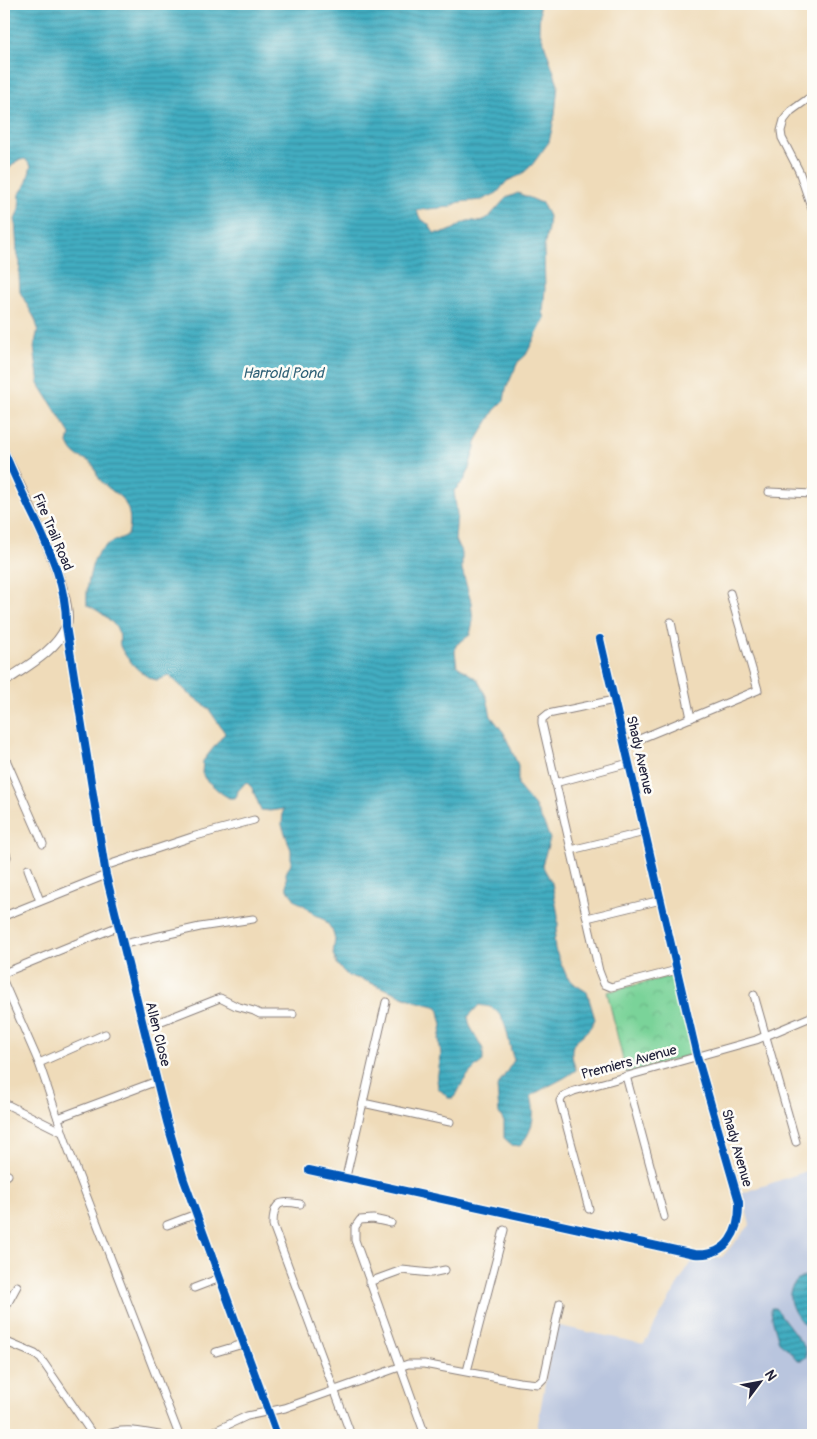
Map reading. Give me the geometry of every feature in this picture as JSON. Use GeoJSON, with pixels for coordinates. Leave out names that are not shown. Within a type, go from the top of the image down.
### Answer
{"type":"FeatureCollection","features":[{"type":"Feature","properties":{"kind":"street"},"geometry":{"type":"LineString","coordinates":[[813,92],[809,98],[791,111],[784,120],[781,131],[782,138],[799,171],[813,212]]}},
{"type":"Feature","properties":{"kind":"street","name":"Fire Trail Road"},"geometry":{"type":"LineString","coordinates":[[4,452],[59,575],[67,612],[66,626]]}},
{"type":"Feature","properties":{"kind":"street"},"geometry":{"type":"LineString","coordinates":[[769,492],[813,494]]}},
{"type":"Feature","properties":{"kind":"street"},"geometry":{"type":"LineString","coordinates":[[625,745],[758,690],[730,593]]}},
{"type":"Feature","properties":{"kind":"street"},"geometry":{"type":"LineString","coordinates":[[671,622],[691,718]]}},
{"type":"Feature","properties":{"kind":"street"},"geometry":{"type":"LineString","coordinates":[[4,682],[45,653],[66,626]]}},
{"type":"Feature","properties":{"kind":"street","name":"Allen Close"},"geometry":{"type":"LineString","coordinates":[[66,626],[106,875],[157,1080],[184,1180],[276,1435]]}},
{"type":"Feature","properties":{"kind":"street","name":"Shady Avenue"},"geometry":{"type":"LineString","coordinates":[[309,1170],[694,1254],[711,1253],[724,1246],[732,1236],[739,1216],[739,1202],[697,1056],[600,639]]}},
{"type":"Feature","properties":{"kind":"street"},"geometry":{"type":"LineString","coordinates":[[614,700],[548,714],[542,719],[586,918],[602,981],[607,986],[611,987],[677,970]]}},
{"type":"Feature","properties":{"kind":"street"},"geometry":{"type":"LineString","coordinates":[[4,755],[43,844]]}},
{"type":"Feature","properties":{"kind":"street"},"geometry":{"type":"LineString","coordinates":[[556,783],[629,763]]}},
{"type":"Feature","properties":{"kind":"street"},"geometry":{"type":"LineString","coordinates":[[105,866],[192,837],[254,820]]}},
{"type":"Feature","properties":{"kind":"street"},"geometry":{"type":"LineString","coordinates":[[571,850],[645,832]]}},
{"type":"Feature","properties":{"kind":"street"},"geometry":{"type":"LineString","coordinates":[[4,848],[7,857]]}},
{"type":"Feature","properties":{"kind":"street"},"geometry":{"type":"LineString","coordinates":[[28,869],[40,901]]}},
{"type":"Feature","properties":{"kind":"street"},"geometry":{"type":"LineString","coordinates":[[4,916],[106,875]]}},
{"type":"Feature","properties":{"kind":"street"},"geometry":{"type":"LineString","coordinates":[[586,918],[661,900]]}},
{"type":"Feature","properties":{"kind":"street"},"geometry":{"type":"LineString","coordinates":[[124,944],[200,927],[253,918]]}},
{"type":"Feature","properties":{"kind":"street"},"geometry":{"type":"LineString","coordinates":[[4,973],[119,926]]}},
{"type":"Feature","properties":{"kind":"street"},"geometry":{"type":"LineString","coordinates":[[4,983],[39,1063],[62,1132],[179,1435]]}},
{"type":"Feature","properties":{"kind":"street"},"geometry":{"type":"LineString","coordinates":[[754,995],[796,1142]]}},
{"type":"Feature","properties":{"kind":"street"},"geometry":{"type":"LineString","coordinates":[[144,1028],[220,998],[260,1014],[293,1014]]}},
{"type":"Feature","properties":{"kind":"street"},"geometry":{"type":"LineString","coordinates":[[346,1178],[386,1002]]}},
{"type":"Feature","properties":{"kind":"street","name":"Premiers Avenue"},"geometry":{"type":"LineString","coordinates":[[589,1209],[560,1099],[574,1090],[766,1036],[813,1016]]}},
{"type":"Feature","properties":{"kind":"street"},"geometry":{"type":"LineString","coordinates":[[39,1063],[105,1034]]}},
{"type":"Feature","properties":{"kind":"street"},"geometry":{"type":"LineString","coordinates":[[626,1076],[664,1217]]}},
{"type":"Feature","properties":{"kind":"street"},"geometry":{"type":"LineString","coordinates":[[58,1118],[157,1080]]}},
{"type":"Feature","properties":{"kind":"street"},"geometry":{"type":"LineString","coordinates":[[4,1103],[62,1132]]}},
{"type":"Feature","properties":{"kind":"street"},"geometry":{"type":"LineString","coordinates":[[363,1103],[450,1122]]}},
{"type":"Feature","properties":{"kind":"street"},"geometry":{"type":"LineString","coordinates":[[300,1204],[284,1202],[278,1204],[275,1210],[273,1225],[350,1435]]}},
{"type":"Feature","properties":{"kind":"street"},"geometry":{"type":"LineString","coordinates":[[167,1225],[196,1214]]}},
{"type":"Feature","properties":{"kind":"street"},"geometry":{"type":"LineString","coordinates":[[391,1223],[363,1218],[356,1222],[354,1227],[355,1240],[424,1435]]}},
{"type":"Feature","properties":{"kind":"street"},"geometry":{"type":"LineString","coordinates":[[467,1371],[504,1230]]}},
{"type":"Feature","properties":{"kind":"street"},"geometry":{"type":"LineString","coordinates":[[369,1282],[402,1270],[431,1273],[445,1270]]}},
{"type":"Feature","properties":{"kind":"street"},"geometry":{"type":"LineString","coordinates":[[194,1288],[220,1278]]}},
{"type":"Feature","properties":{"kind":"street"},"geometry":{"type":"LineString","coordinates":[[4,1310],[16,1286]]}},
{"type":"Feature","properties":{"kind":"street"},"geometry":{"type":"LineString","coordinates":[[206,1435],[247,1416],[285,1408],[400,1366],[418,1363],[536,1384],[541,1382],[546,1371],[560,1303]]}},
{"type":"Feature","properties":{"kind":"street"},"geometry":{"type":"LineString","coordinates":[[4,1340],[35,1354],[41,1359],[93,1435]]}},
{"type":"Feature","properties":{"kind":"street"},"geometry":{"type":"LineString","coordinates":[[216,1352],[243,1344]]}},
{"type":"Feature","properties":{"kind":"street"},"geometry":{"type":"LineString","coordinates":[[106,1435],[116,1431],[128,1430],[159,1435]]}},
{"type":"Feature","properties":{"kind":"shaded area"},"geometry":{"type":"Polygon","coordinates":[[[813,1169],[813,1435],[536,1435],[555,1325],[644,1344],[690,1263],[722,1257],[750,1225],[742,1193],[813,1169]]]}},
{"type":"Feature","properties":{"kind":"green space"},"geometry":{"type":"Polygon","coordinates":[[[675,975],[693,1054],[626,1073],[607,992],[675,975]]]}},
{"type":"Feature","properties":{"kind":"water","name":"Harrold Pond"},"geometry":{"type":"Polygon","coordinates":[[[4,4],[538,4],[540,12],[539,29],[558,84],[555,115],[549,142],[532,165],[521,175],[507,181],[497,193],[482,200],[459,202],[450,207],[417,210],[419,217],[429,225],[434,233],[446,232],[468,221],[479,222],[489,217],[506,198],[518,193],[542,203],[549,216],[544,249],[545,289],[543,312],[545,318],[526,355],[518,362],[506,389],[504,401],[494,411],[477,440],[464,481],[454,491],[457,514],[455,540],[462,553],[462,569],[471,602],[473,621],[470,635],[456,645],[457,666],[477,679],[487,698],[491,716],[504,733],[518,765],[518,786],[534,805],[545,826],[550,839],[542,865],[552,883],[558,915],[558,925],[554,940],[555,949],[567,977],[587,992],[595,1019],[586,1032],[573,1045],[572,1050],[576,1070],[531,1096],[533,1116],[531,1129],[520,1146],[512,1145],[504,1138],[504,1122],[499,1113],[497,1087],[514,1060],[507,1030],[501,1017],[490,1007],[479,1005],[468,1017],[470,1026],[483,1049],[483,1061],[469,1074],[455,1096],[448,1098],[438,1088],[437,1079],[441,1055],[439,1039],[442,1025],[438,1007],[415,1001],[361,979],[348,976],[338,966],[333,954],[335,939],[332,930],[325,920],[313,914],[296,901],[287,889],[286,873],[291,863],[291,850],[282,825],[283,809],[261,810],[252,788],[246,782],[238,791],[236,798],[229,798],[205,779],[202,773],[203,761],[225,733],[208,708],[169,675],[158,680],[153,679],[147,677],[136,668],[121,648],[119,633],[114,625],[87,605],[88,584],[93,562],[104,547],[128,535],[130,517],[127,506],[120,497],[100,480],[93,465],[73,452],[68,443],[70,434],[39,384],[34,347],[38,329],[35,319],[20,292],[20,263],[17,252],[15,220],[19,209],[20,193],[26,185],[31,166],[25,159],[17,161],[4,174],[4,4]]]}},
{"type":"Feature","properties":{"kind":"water"},"geometry":{"type":"Polygon","coordinates":[[[807,1275],[813,1276],[813,1333],[794,1311],[790,1295],[792,1287],[797,1281],[807,1275]]]}},
{"type":"Feature","properties":{"kind":"water"},"geometry":{"type":"Polygon","coordinates":[[[771,1308],[775,1308],[778,1311],[804,1346],[806,1357],[802,1360],[797,1360],[779,1342],[771,1308]]]}},
{"type":"Feature","properties":{"kind":"cycle path"},"geometry":{"type":"LineString","coordinates":[[4,452],[47,545],[61,584],[106,875],[167,1122],[184,1180],[277,1435]]}},
{"type":"Feature","properties":{"kind":"cycle path"},"geometry":{"type":"LineString","coordinates":[[309,1170],[694,1254],[706,1254],[716,1251],[730,1240],[737,1223],[739,1202],[697,1056],[600,639]]}}]}
